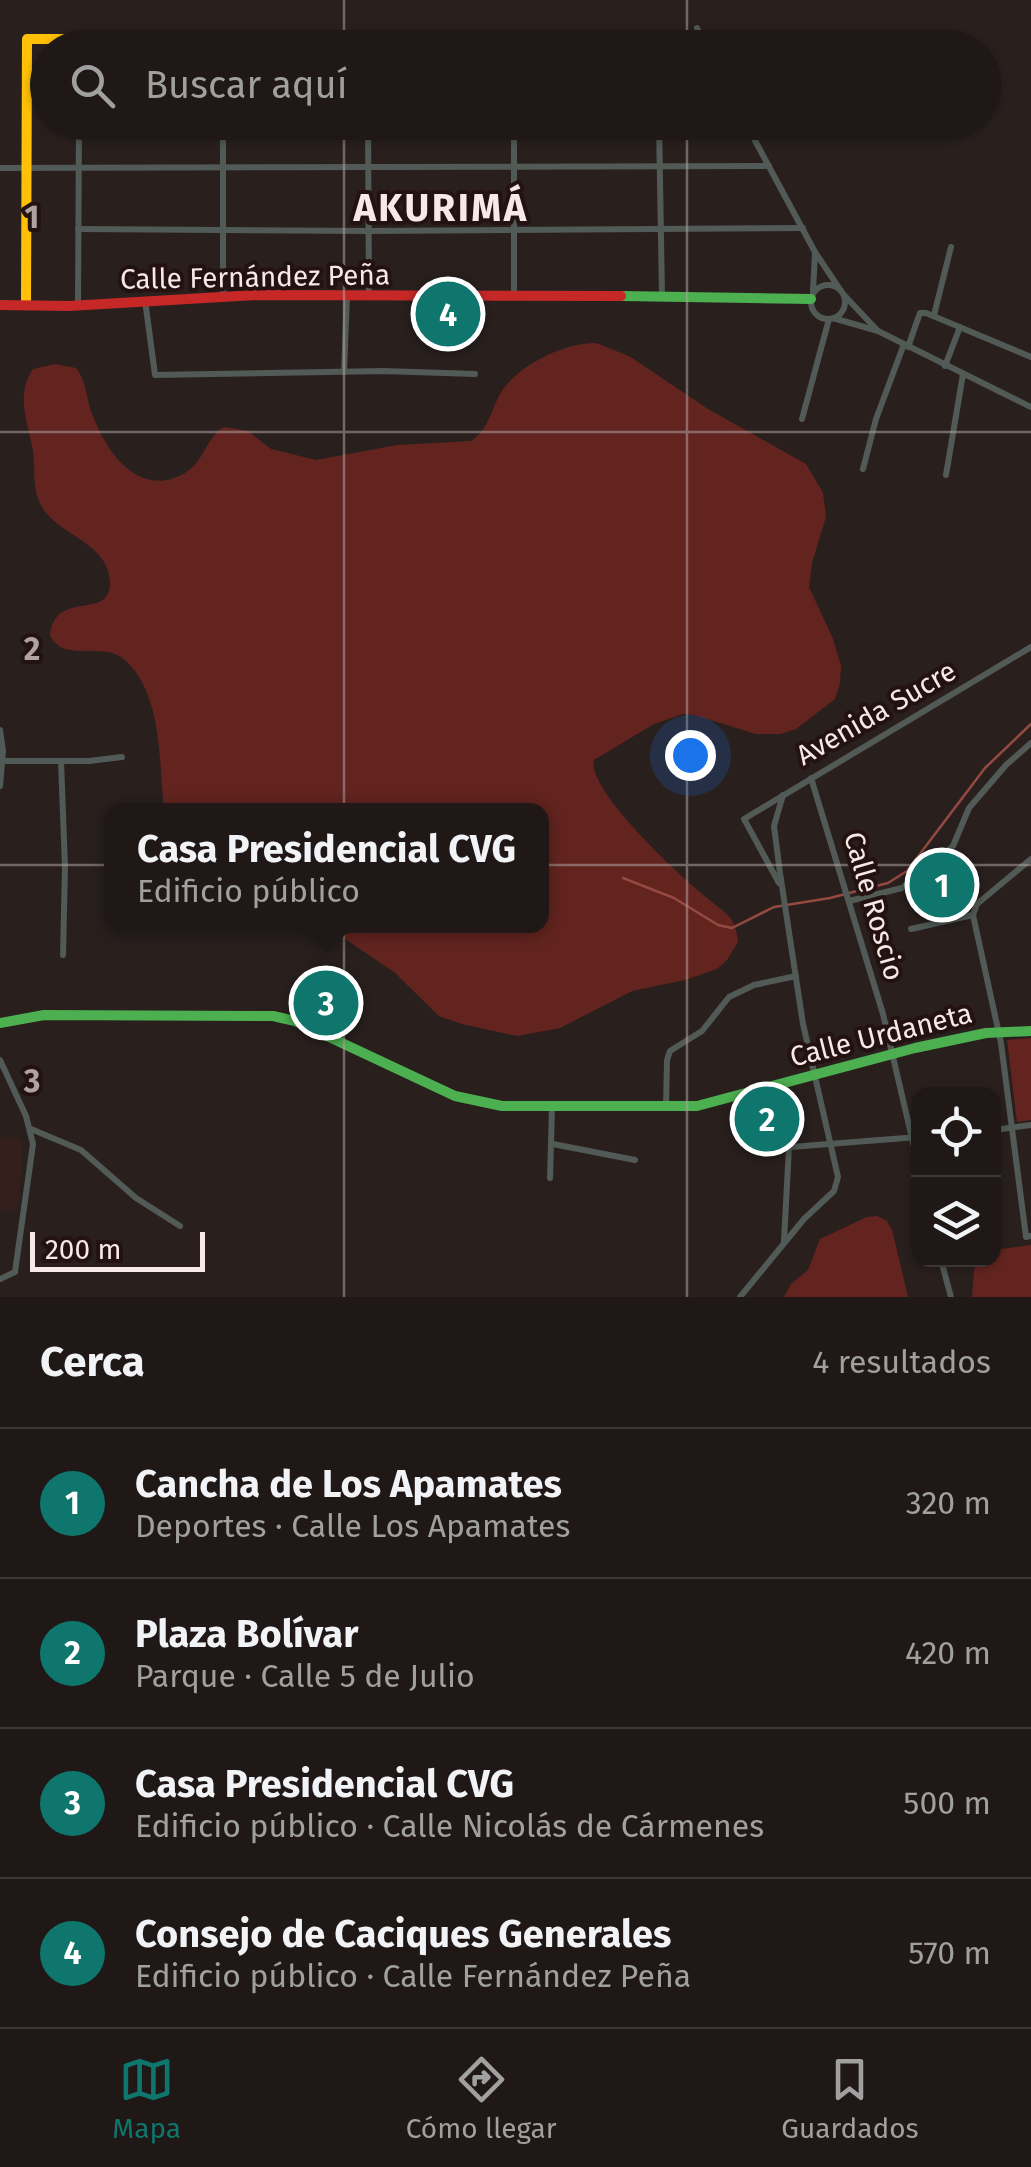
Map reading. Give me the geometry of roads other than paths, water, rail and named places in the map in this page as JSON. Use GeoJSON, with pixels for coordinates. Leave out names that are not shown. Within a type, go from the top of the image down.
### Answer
{"type":"FeatureCollection","features":[{"type":"Feature","properties":{"kind":"street"},"geometry":{"type":"LineString","coordinates":[[26,306],[26,40],[30,40]]}},
{"type":"Feature","properties":{"kind":"street"},"geometry":{"type":"LineString","coordinates":[[78,305],[79,140]]}},
{"type":"Feature","properties":{"kind":"street"},"geometry":{"type":"LineString","coordinates":[[223,140],[223,296]]}},
{"type":"Feature","properties":{"kind":"street"},"geometry":{"type":"LineString","coordinates":[[368,140],[369,296]]}},
{"type":"Feature","properties":{"kind":"street"},"geometry":{"type":"LineString","coordinates":[[514,140],[514,293]]}},
{"type":"Feature","properties":{"kind":"street"},"geometry":{"type":"LineString","coordinates":[[659,140],[662,296]]}},
{"type":"Feature","properties":{"kind":"street"},"geometry":{"type":"LineString","coordinates":[[755,140],[815,252],[842,292],[878,331]]}},
{"type":"Feature","properties":{"kind":"street"},"geometry":{"type":"LineString","coordinates":[[0,168],[769,166]]}},
{"type":"Feature","properties":{"kind":"street"},"geometry":{"type":"LineString","coordinates":[[78,229],[803,228]]}},
{"type":"Feature","properties":{"kind":"street"},"geometry":{"type":"LineString","coordinates":[[934,315],[952,247]]}},
{"type":"Feature","properties":{"kind":"street"},"geometry":{"type":"LineString","coordinates":[[815,252],[814,313],[878,331],[1031,407]]}},
{"type":"Feature","properties":{"kind":"street"},"geometry":{"type":"LineString","coordinates":[[812,296],[826,285],[842,292]]}},
{"type":"Feature","properties":{"kind":"street"},"geometry":{"type":"LineString","coordinates":[[802,420],[832,318],[844,306],[842,292]]}},
{"type":"Feature","properties":{"kind":"street","name":"Calle Fernández Peña"},"geometry":{"type":"LineString","coordinates":[[0,304],[78,305],[223,296],[514,293],[812,296]]}},
{"type":"Feature","properties":{"kind":"street"},"geometry":{"type":"LineString","coordinates":[[344,372],[347,296]]}},
{"type":"Feature","properties":{"kind":"street"},"geometry":{"type":"LineString","coordinates":[[145,299],[155,375],[475,374]]}},
{"type":"Feature","properties":{"kind":"street"},"geometry":{"type":"LineString","coordinates":[[863,468],[872,432],[920,313],[934,315],[1031,357]]}},
{"type":"Feature","properties":{"kind":"street"},"geometry":{"type":"LineString","coordinates":[[945,366],[960,327]]}},
{"type":"Feature","properties":{"kind":"street"},"geometry":{"type":"LineString","coordinates":[[946,475],[963,374]]}},
{"type":"Feature","properties":{"kind":"street","name":"Avenida Sucre"},"geometry":{"type":"LineString","coordinates":[[782,889],[744,818],[1031,647]]}},
{"type":"Feature","properties":{"kind":"street"},"geometry":{"type":"LineString","coordinates":[[0,730],[0,786]]}},
{"type":"Feature","properties":{"kind":"street"},"geometry":{"type":"LineString","coordinates":[[848,896],[902,888],[953,846],[969,808],[1031,743]]}},
{"type":"Feature","properties":{"kind":"street"},"geometry":{"type":"LineString","coordinates":[[3,761],[122,757]]}},
{"type":"Feature","properties":{"kind":"street"},"geometry":{"type":"LineString","coordinates":[[60,761],[65,867],[63,955]]}},
{"type":"Feature","properties":{"kind":"street","name":"Calle Roscio"},"geometry":{"type":"LineString","coordinates":[[811,778],[911,1119]]}},
{"type":"Feature","properties":{"kind":"street"},"geometry":{"type":"LineString","coordinates":[[740,1297],[783,1243],[837,1186],[838,1169],[815,1073],[782,889],[774,826],[783,795]]}},
{"type":"Feature","properties":{"kind":"street"},"geometry":{"type":"LineString","coordinates":[[1028,1236],[998,1032],[973,916],[982,898],[1031,859]]}},
{"type":"Feature","properties":{"kind":"street"},"geometry":{"type":"LineString","coordinates":[[911,928],[973,916]]}},
{"type":"Feature","properties":{"kind":"street"},"geometry":{"type":"LineString","coordinates":[[666,1108],[670,1052],[702,1030],[728,996],[754,985],[796,976]]}},
{"type":"Feature","properties":{"kind":"street","name":"Calle Urdaneta"},"geometry":{"type":"LineString","coordinates":[[0,1023],[44,1016],[285,1017],[455,1096],[490,1106],[666,1108],[707,1104],[893,1053],[998,1032],[1031,1031]]}},
{"type":"Feature","properties":{"kind":"street"},"geometry":{"type":"LineString","coordinates":[[0,1060],[4,1078],[30,1128],[32,1160],[16,1267],[12,1276],[0,1279]]}},
{"type":"Feature","properties":{"kind":"street"},"geometry":{"type":"LineString","coordinates":[[778,1084],[789,1147],[783,1243]]}},
{"type":"Feature","properties":{"kind":"street"},"geometry":{"type":"LineString","coordinates":[[744,1094],[752,1150],[911,1137]]}},
{"type":"Feature","properties":{"kind":"street"},"geometry":{"type":"LineString","coordinates":[[550,1178],[552,1106]]}},
{"type":"Feature","properties":{"kind":"street"},"geometry":{"type":"LineString","coordinates":[[1001,1129],[1031,1126]]}},
{"type":"Feature","properties":{"kind":"street"},"geometry":{"type":"LineString","coordinates":[[30,1128],[81,1150],[136,1198],[180,1226]]}},
{"type":"Feature","properties":{"kind":"street"},"geometry":{"type":"LineString","coordinates":[[553,1144],[634,1160]]}},
{"type":"Feature","properties":{"kind":"street"},"geometry":{"type":"LineString","coordinates":[[943,1267],[951,1297]]}},
{"type":"Feature","properties":{"kind":"waterway"},"geometry":{"type":"LineString","coordinates":[[623,878],[674,898],[718,925],[732,928],[774,907],[888,883],[907,871],[985,768],[1031,724]]}},
{"type":"Feature","properties":{"kind":"place","name":"Consejo de Caciques Generales"},"geometry":{"type":"Point","coordinates":[448,314]}},
{"type":"Feature","properties":{"kind":"place","name":"Cancha de Los Apamates"},"geometry":{"type":"Point","coordinates":[942,885]}},
{"type":"Feature","properties":{"kind":"place","name":"Casa Presidencial CVG"},"geometry":{"type":"Point","coordinates":[326,1003]}},
{"type":"Feature","properties":{"kind":"place","name":"Plaza Bolívar"},"geometry":{"type":"Point","coordinates":[767,1119]}},
{"type":"Feature","properties":{"kind":"district","name":"AKURIMÁ"},"geometry":{"type":"Point","coordinates":[441,208]}}]}
